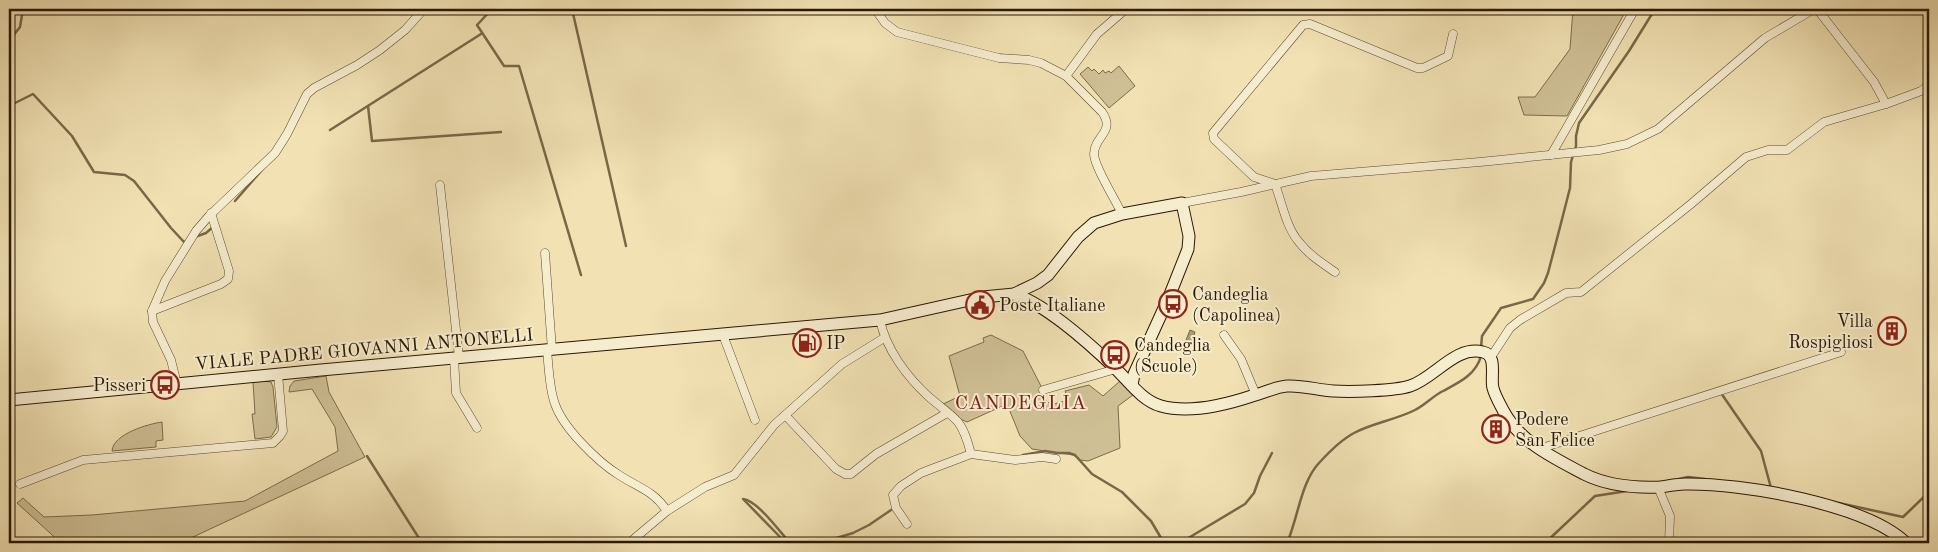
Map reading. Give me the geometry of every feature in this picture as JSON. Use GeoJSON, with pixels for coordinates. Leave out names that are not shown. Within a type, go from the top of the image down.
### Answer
{"type":"FeatureCollection","features":[{"type":"Feature","properties":{"kind":"main road"},"geometry":{"type":"LineString","coordinates":[[1014,294],[1037,283],[1048,274],[1090,225],[1122,214],[1182,203],[1189,236],[1188,249],[1166,303],[1126,376]]}},
{"type":"Feature","properties":{"kind":"main road"},"geometry":{"type":"LineString","coordinates":[[1014,294],[1042,309],[1126,376],[1150,401],[1170,408],[1202,408],[1232,403],[1289,386],[1334,392],[1409,387],[1435,373],[1457,356],[1482,353],[1492,387],[1512,425],[1521,435],[1539,449],[1601,481],[1615,486],[1717,485],[1788,496],[1855,514],[1893,531],[1906,543]]}},
{"type":"Feature","properties":{"kind":"main road","name":"VIALE PADRE GIOVANNI ANTONELLI"},"geometry":{"type":"LineString","coordinates":[[9,400],[880,320],[983,297],[1014,294]]}},
{"type":"Feature","properties":{"kind":"street"},"geometry":{"type":"LineString","coordinates":[[177,384],[170,360],[153,322],[152,311],[165,282],[196,231],[211,213],[275,153],[307,94],[314,88],[357,65],[380,50],[405,30],[424,9]]}},
{"type":"Feature","properties":{"kind":"street"},"geometry":{"type":"LineString","coordinates":[[874,9],[884,23],[897,32],[999,58],[1029,60],[1041,63],[1066,76],[1106,118],[1106,128],[1096,146],[1094,155],[1122,214]]}},
{"type":"Feature","properties":{"kind":"street"},"geometry":{"type":"LineString","coordinates":[[1066,76],[1097,34],[1126,9]]}},
{"type":"Feature","properties":{"kind":"street"},"geometry":{"type":"LineString","coordinates":[[1551,155],[1635,9]]}},
{"type":"Feature","properties":{"kind":"street"},"geometry":{"type":"LineString","coordinates":[[1182,203],[1311,176],[1565,154],[1617,147],[1648,135],[1765,38],[1816,9],[1874,82],[1886,104]]}},
{"type":"Feature","properties":{"kind":"street"},"geometry":{"type":"LineString","coordinates":[[1275,184],[1254,178],[1214,139],[1213,133],[1303,26],[1310,24],[1417,68],[1423,68],[1448,56],[1453,34]]}},
{"type":"Feature","properties":{"kind":"street"},"geometry":{"type":"LineString","coordinates":[[1482,353],[1520,320],[1566,293],[1581,292],[1746,157],[1768,150],[1787,150],[1824,122],[1886,104],[1921,91],[1929,85]]}},
{"type":"Feature","properties":{"kind":"street"},"geometry":{"type":"LineString","coordinates":[[1275,184],[1289,223],[1298,241],[1314,258],[1335,272]]}},
{"type":"Feature","properties":{"kind":"street"},"geometry":{"type":"LineString","coordinates":[[440,185],[456,358],[456,393],[477,428]]}},
{"type":"Feature","properties":{"kind":"street"},"geometry":{"type":"LineString","coordinates":[[152,311],[221,284],[228,279],[229,271],[211,213]]}},
{"type":"Feature","properties":{"kind":"street"},"geometry":{"type":"LineString","coordinates":[[545,254],[552,396],[557,410],[566,423],[608,467],[653,494],[667,511]]}},
{"type":"Feature","properties":{"kind":"street"},"geometry":{"type":"LineString","coordinates":[[880,320],[884,338],[916,384],[960,426],[971,454]]}},
{"type":"Feature","properties":{"kind":"street"},"geometry":{"type":"LineString","coordinates":[[723,335],[755,420]]}},
{"type":"Feature","properties":{"kind":"street"},"geometry":{"type":"LineString","coordinates":[[1224,335],[1241,360],[1256,395]]}},
{"type":"Feature","properties":{"kind":"street"},"geometry":{"type":"LineString","coordinates":[[629,543],[667,511],[705,487],[734,475],[766,433],[785,415],[842,364],[884,338]]}},
{"type":"Feature","properties":{"kind":"street"},"geometry":{"type":"LineString","coordinates":[[1539,449],[1841,352]]}},
{"type":"Feature","properties":{"kind":"street"},"geometry":{"type":"LineString","coordinates":[[20,484],[84,460],[273,443],[283,430],[278,374]]}},
{"type":"Feature","properties":{"kind":"street"},"geometry":{"type":"LineString","coordinates":[[1043,390],[1126,376]]}},
{"type":"Feature","properties":{"kind":"street"},"geometry":{"type":"LineString","coordinates":[[785,415],[836,469],[848,474],[858,469],[876,454],[948,414]]}},
{"type":"Feature","properties":{"kind":"street"},"geometry":{"type":"LineString","coordinates":[[907,524],[898,512],[893,499],[897,489],[921,473],[971,454],[1015,460],[1042,457],[1056,459]]}},
{"type":"Feature","properties":{"kind":"street"},"geometry":{"type":"LineString","coordinates":[[1658,487],[1670,516],[1668,543]]}},
{"type":"Feature","properties":{"kind":"shaded area"},"geometry":{"type":"Polygon","coordinates":[[[1573,9],[1619,9],[1623,16],[1567,116],[1524,115],[1518,97],[1535,97],[1570,49],[1573,9]]]}},
{"type":"Feature","properties":{"kind":"shaded area"},"geometry":{"type":"Polygon","coordinates":[[[1119,66],[1135,86],[1109,108],[1080,74],[1088,67],[1092,71],[1094,69],[1099,74],[1103,70],[1105,73],[1109,71],[1111,73],[1119,66]]]}},
{"type":"Feature","properties":{"kind":"shaded area"},"geometry":{"type":"Polygon","coordinates":[[[1190,330],[1195,332],[1190,347],[1184,345],[1190,330]]]}},
{"type":"Feature","properties":{"kind":"shaded area"},"geometry":{"type":"Polygon","coordinates":[[[991,335],[1023,351],[1043,390],[1042,396],[1051,405],[1068,400],[1065,391],[1089,385],[1103,396],[1120,381],[1133,395],[1118,406],[1120,448],[1088,461],[1080,460],[1073,455],[1032,449],[1020,436],[1007,404],[967,422],[952,415],[941,405],[960,396],[949,356],[984,342],[983,338],[991,335]]]}},
{"type":"Feature","properties":{"kind":"shaded area"},"geometry":{"type":"Polygon","coordinates":[[[326,376],[329,392],[365,457],[180,543],[61,543],[17,503],[23,498],[44,517],[92,515],[245,501],[338,451],[335,427],[312,389],[289,392],[290,386],[294,381],[326,376]]]}},
{"type":"Feature","properties":{"kind":"shaded area"},"geometry":{"type":"Polygon","coordinates":[[[253,382],[271,382],[273,387],[277,427],[271,437],[255,439],[252,414],[255,414],[253,382]]]}},
{"type":"Feature","properties":{"kind":"shaded area"},"geometry":{"type":"Polygon","coordinates":[[[162,422],[163,440],[156,441],[156,447],[112,451],[118,440],[125,435],[148,425],[162,422]]]}},
{"type":"Feature","properties":{"kind":"waterway"},"geometry":{"type":"LineString","coordinates":[[9,41],[20,27],[23,9]]}},
{"type":"Feature","properties":{"kind":"waterway"},"geometry":{"type":"LineString","coordinates":[[492,9],[477,25],[504,66],[519,66],[581,275]]}},
{"type":"Feature","properties":{"kind":"waterway"},"geometry":{"type":"LineString","coordinates":[[572,9],[626,246]]}},
{"type":"Feature","properties":{"kind":"waterway"},"geometry":{"type":"LineString","coordinates":[[1481,348],[1482,336],[1501,308],[1533,299],[1544,283],[1570,188],[1571,162],[1576,146],[1579,123],[1629,51],[1655,9]]}},
{"type":"Feature","properties":{"kind":"waterway"},"geometry":{"type":"LineString","coordinates":[[330,130],[481,34]]}},
{"type":"Feature","properties":{"kind":"waterway"},"geometry":{"type":"LineString","coordinates":[[9,106],[33,94],[72,136],[94,172],[125,175],[134,181],[171,228],[184,242],[188,240]]}},
{"type":"Feature","properties":{"kind":"waterway"},"geometry":{"type":"LineString","coordinates":[[368,106],[372,141],[501,132]]}},
{"type":"Feature","properties":{"kind":"waterway"},"geometry":{"type":"LineString","coordinates":[[235,201],[262,170]]}},
{"type":"Feature","properties":{"kind":"waterway"},"geometry":{"type":"LineString","coordinates":[[195,237],[206,233],[213,227]]}},
{"type":"Feature","properties":{"kind":"waterway"},"geometry":{"type":"LineString","coordinates":[[1287,543],[1308,480],[1319,463],[1331,451],[1354,433],[1419,408],[1439,393],[1466,378],[1479,363],[1481,356]]}},
{"type":"Feature","properties":{"kind":"waterway"},"geometry":{"type":"LineString","coordinates":[[1721,393],[1761,451],[1771,488]]}},
{"type":"Feature","properties":{"kind":"waterway"},"geometry":{"type":"LineString","coordinates":[[1023,455],[1045,451],[1075,455],[1092,474],[1122,492],[1151,521],[1164,543]]}},
{"type":"Feature","properties":{"kind":"waterway"},"geometry":{"type":"LineString","coordinates":[[1180,543],[1245,504],[1254,493],[1260,476],[1272,453]]}},
{"type":"Feature","properties":{"kind":"waterway"},"geometry":{"type":"LineString","coordinates":[[367,456],[422,543]]}},
{"type":"Feature","properties":{"kind":"waterway"},"geometry":{"type":"LineString","coordinates":[[1679,479],[1688,477],[1705,479]]}},
{"type":"Feature","properties":{"kind":"waterway"},"geometry":{"type":"LineString","coordinates":[[1545,543],[1595,496],[1627,491]]}},
{"type":"Feature","properties":{"kind":"waterway"},"geometry":{"type":"LineString","coordinates":[[1839,503],[1903,517],[1929,492]]}},
{"type":"Feature","properties":{"kind":"waterway"},"geometry":{"type":"LineString","coordinates":[[743,499],[761,510],[790,543]]}},
{"type":"Feature","properties":{"kind":"waterway"},"geometry":{"type":"LineString","coordinates":[[744,500],[786,543]]}},
{"type":"Feature","properties":{"kind":"waterway"},"geometry":{"type":"LineString","coordinates":[[820,543],[853,533],[891,510]]}},
{"type":"Feature","properties":{"kind":"place","name":"Candeglia (Capolinea)"},"geometry":{"type":"Point","coordinates":[1173,304]}},
{"type":"Feature","properties":{"kind":"place","name":"Poste Italiane"},"geometry":{"type":"Point","coordinates":[980,305]}},
{"type":"Feature","properties":{"kind":"place","name":"Villa Rospigliosi"},"geometry":{"type":"Point","coordinates":[1892,331]}},
{"type":"Feature","properties":{"kind":"place","name":"IP"},"geometry":{"type":"Point","coordinates":[807,343]}},
{"type":"Feature","properties":{"kind":"place","name":"Candeglia (Scuole)"},"geometry":{"type":"Point","coordinates":[1115,355]}},
{"type":"Feature","properties":{"kind":"place","name":"Pisseri"},"geometry":{"type":"Point","coordinates":[165,385]}},
{"type":"Feature","properties":{"kind":"place","name":"Podere San Felice"},"geometry":{"type":"Point","coordinates":[1496,429]}},
{"type":"Feature","properties":{"kind":"district","name":"CANDEGLIA"},"geometry":{"type":"Point","coordinates":[1021,402]}}]}
